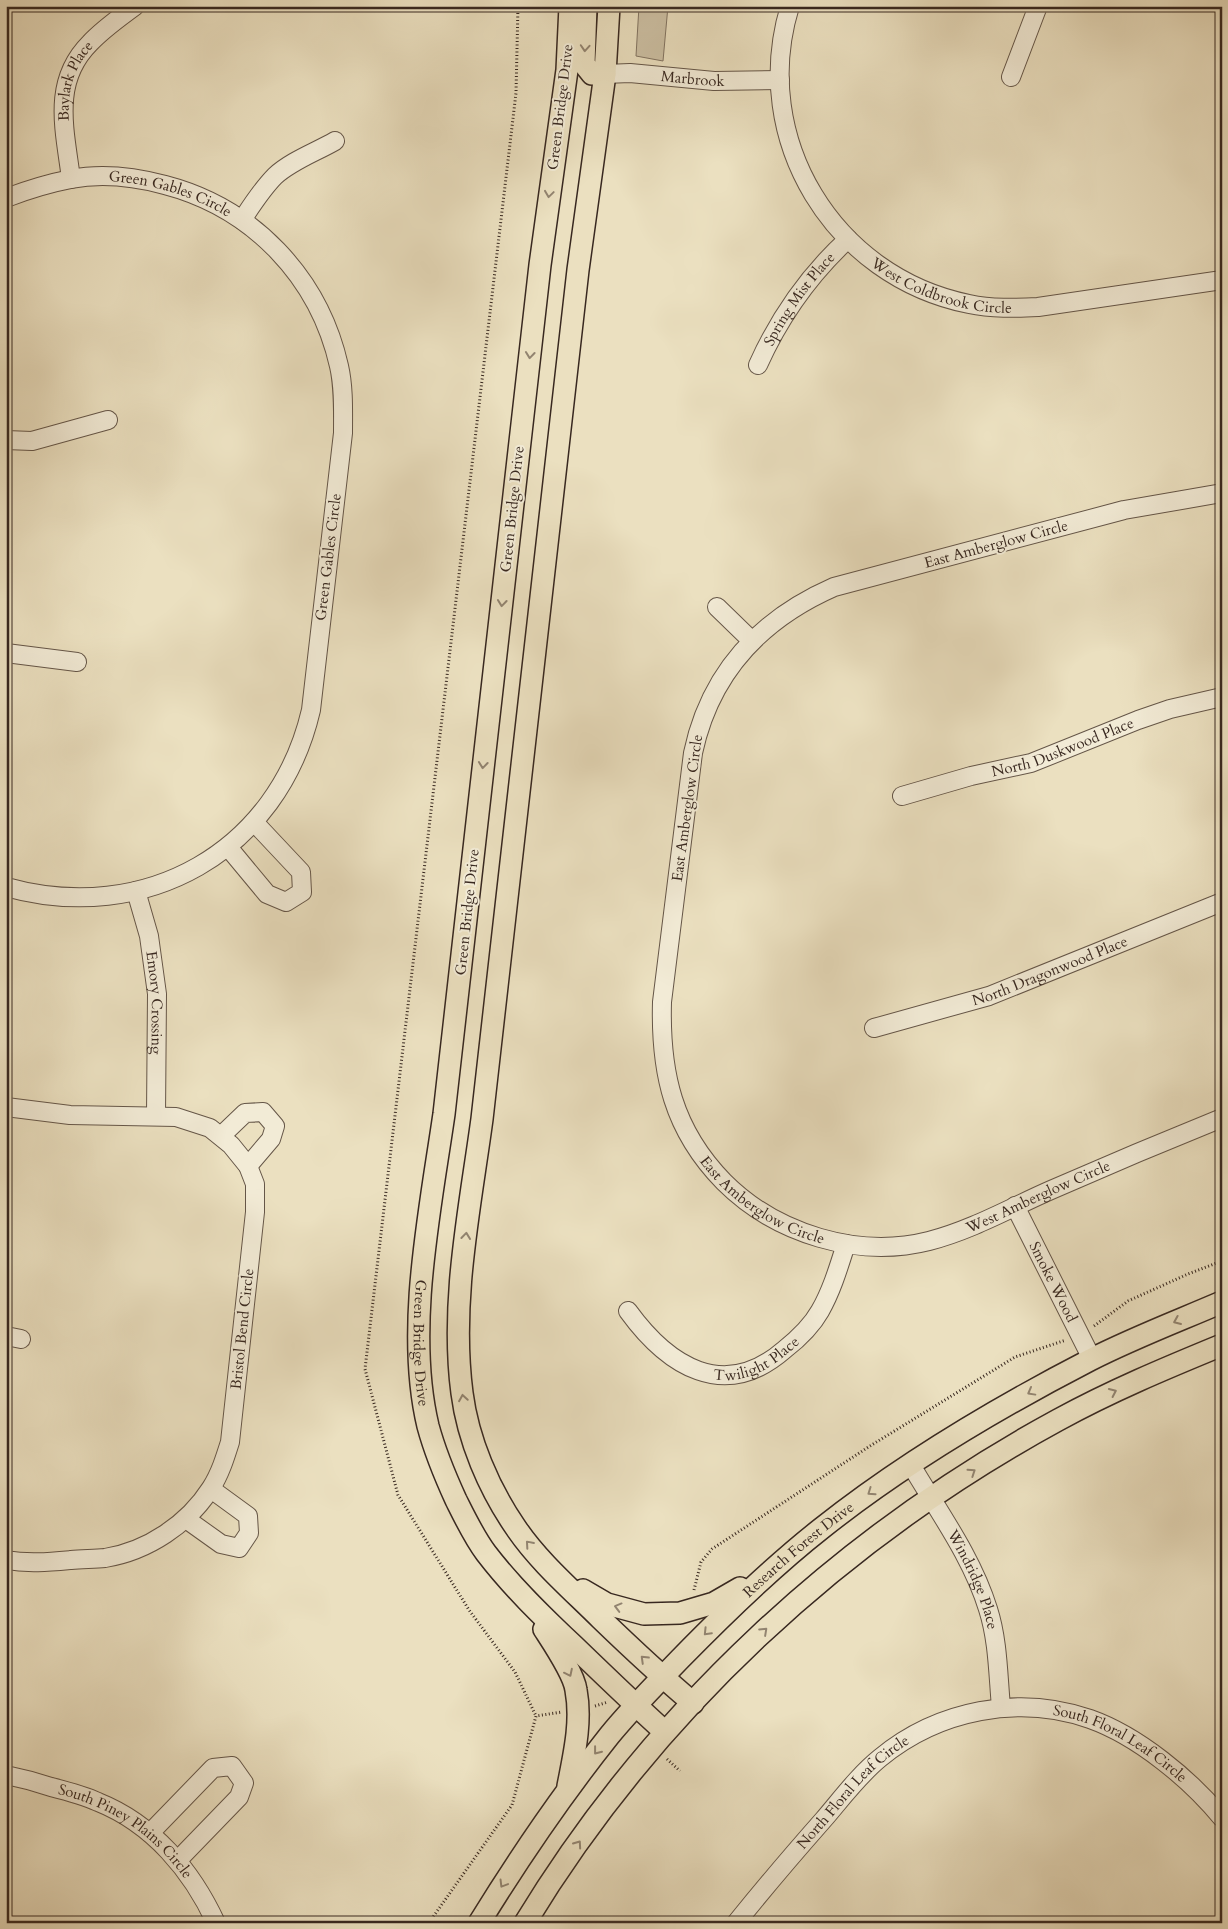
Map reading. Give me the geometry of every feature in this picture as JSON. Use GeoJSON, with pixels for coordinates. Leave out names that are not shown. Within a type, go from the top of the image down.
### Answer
{"type":"FeatureCollection","features":[{"type":"Feature","properties":{"kind":"main road","name":"Green Bridge Drive"},"geometry":{"type":"LineString","coordinates":[[570,6],[567,70],[540,265],[444,1114],[428,1225],[420,1320],[420,1359],[423,1397],[428,1426],[438,1457],[465,1518],[484,1552],[527,1601],[635,1706],[665,1732]]}},
{"type":"Feature","properties":{"kind":"main road"},"geometry":{"type":"LineString","coordinates":[[586,6],[584,64],[592,74],[605,74]]}},
{"type":"Feature","properties":{"kind":"main road"},"geometry":{"type":"LineString","coordinates":[[609,6],[605,74],[578,270],[482,1119],[467,1230],[459,1322],[459,1357],[466,1416],[474,1444],[499,1500],[516,1529],[555,1574],[693,1703]]}},
{"type":"Feature","properties":{"kind":"main road","name":"Research Forest Drive"},"geometry":{"type":"LineString","coordinates":[[479,1923],[510,1872],[568,1790],[635,1706],[725,1614],[822,1528],[911,1465],[977,1423],[1092,1359],[1222,1302]]}},
{"type":"Feature","properties":{"kind":"main road"},"geometry":{"type":"LineString","coordinates":[[525,1923],[543,1893],[599,1813],[646,1754],[665,1732],[762,1633],[801,1597],[886,1530],[995,1456],[1058,1420],[1111,1393],[1222,1345]]}},
{"type":"Feature","properties":{"kind":"main road"},"geometry":{"type":"LineString","coordinates":[[555,1574],[607,1604],[644,1614],[680,1613],[714,1603],[777,1566]]}},
{"type":"Feature","properties":{"kind":"main road"},"geometry":{"type":"LineString","coordinates":[[527,1601],[561,1657],[576,1689],[578,1723],[568,1790]]}},
{"type":"Feature","properties":{"kind":"street","name":"Baylark Place"},"geometry":{"type":"LineString","coordinates":[[72,179],[63,111],[68,75],[88,45],[100,33],[135,6]]}},
{"type":"Feature","properties":{"kind":"street","name":"West Coldbrook Circle"},"geometry":{"type":"LineString","coordinates":[[790,6],[784,26],[780,51],[780,80],[785,125],[800,171],[822,210],[848,239],[880,266],[923,290],[946,298],[989,307],[1038,307],[1222,280]]}},
{"type":"Feature","properties":{"kind":"street"},"geometry":{"type":"LineString","coordinates":[[1011,77],[1038,6]]}},
{"type":"Feature","properties":{"kind":"street","name":"Marbrook"},"geometry":{"type":"LineString","coordinates":[[605,74],[630,73],[714,81],[780,80]]}},
{"type":"Feature","properties":{"kind":"street"},"geometry":{"type":"LineString","coordinates":[[242,220],[276,175],[335,141]]}},
{"type":"Feature","properties":{"kind":"street","name":"Green Gables Circle"},"geometry":{"type":"LineString","coordinates":[[6,198],[72,179],[112,177],[152,181],[201,196],[258,231],[287,260],[310,292],[321,312],[334,346],[343,392],[343,433],[311,710],[298,752],[283,782],[254,822],[228,847],[192,872],[168,882],[115,896],[77,899],[55,897],[6,887]]}},
{"type":"Feature","properties":{"kind":"street","name":"Spring Mist Place"},"geometry":{"type":"LineString","coordinates":[[758,364],[768,342],[792,302],[821,265],[848,239]]}},
{"type":"Feature","properties":{"kind":"street"},"geometry":{"type":"LineString","coordinates":[[6,440],[32,441],[108,420]]}},
{"type":"Feature","properties":{"kind":"street","name":"East Amberglow Circle"},"geometry":{"type":"LineString","coordinates":[[846,1244],[810,1235],[789,1226],[756,1207],[732,1189],[700,1155],[688,1135],[678,1114],[665,1070],[662,1048],[662,1002],[693,753],[698,727],[713,694],[730,668],[752,641],[778,618],[803,602],[834,588],[1124,510],[1222,494]]}},
{"type":"Feature","properties":{"kind":"street"},"geometry":{"type":"LineString","coordinates":[[717,607],[752,641]]}},
{"type":"Feature","properties":{"kind":"street"},"geometry":{"type":"LineString","coordinates":[[6,653],[77,662]]}},
{"type":"Feature","properties":{"kind":"street","name":"North Duskwood Place"},"geometry":{"type":"LineString","coordinates":[[902,796],[971,776],[1031,763],[1146,717],[1194,702],[1222,697]]}},
{"type":"Feature","properties":{"kind":"street"},"geometry":{"type":"LineString","coordinates":[[228,847],[267,894],[286,902],[302,892],[301,872],[254,822]]}},
{"type":"Feature","properties":{"kind":"street","name":"Emory Crossing"},"geometry":{"type":"LineString","coordinates":[[136,891],[149,936],[157,994],[156,1116]]}},
{"type":"Feature","properties":{"kind":"street","name":"North Dragonwood Place"},"geometry":{"type":"LineString","coordinates":[[874,1028],[990,996],[1222,902]]}},
{"type":"Feature","properties":{"kind":"street","name":"Bristol Bend Circle"},"geometry":{"type":"LineString","coordinates":[[6,1107],[70,1115],[156,1116],[176,1117],[194,1121],[222,1136],[240,1154],[248,1166],[255,1184],[255,1212],[231,1433],[225,1459],[211,1489],[186,1519],[163,1536],[144,1546],[107,1557],[39,1563],[6,1560]]}},
{"type":"Feature","properties":{"kind":"street"},"geometry":{"type":"LineString","coordinates":[[222,1136],[244,1113],[263,1112],[275,1126],[271,1140],[248,1166]]}},
{"type":"Feature","properties":{"kind":"street","name":"West Amberglow Circle"},"geometry":{"type":"LineString","coordinates":[[846,1244],[867,1247],[909,1246],[956,1233],[1014,1206],[1222,1118]]}},
{"type":"Feature","properties":{"kind":"street","name":"Smoke Wood"},"geometry":{"type":"LineString","coordinates":[[1014,1206],[1092,1359]]}},
{"type":"Feature","properties":{"kind":"street","name":"Twilight Place"},"geometry":{"type":"LineString","coordinates":[[628,1311],[643,1331],[665,1353],[686,1365],[710,1373],[733,1376],[752,1371],[775,1358],[802,1336],[820,1312],[832,1286],[846,1244]]}},
{"type":"Feature","properties":{"kind":"street","name":"Windridge Place"},"geometry":{"type":"LineString","coordinates":[[911,1465],[962,1550],[988,1608],[997,1650],[1001,1707]]}},
{"type":"Feature","properties":{"kind":"street"},"geometry":{"type":"LineString","coordinates":[[186,1519],[221,1544],[239,1548],[249,1533],[248,1516],[211,1489]]}},
{"type":"Feature","properties":{"kind":"street","name":"South Floral Leaf Circle"},"geometry":{"type":"LineString","coordinates":[[1001,1707],[1034,1708],[1064,1712],[1090,1719],[1109,1728],[1156,1757],[1186,1781],[1222,1818]]}},
{"type":"Feature","properties":{"kind":"street","name":"North Floral Leaf Circle"},"geometry":{"type":"LineString","coordinates":[[736,1923],[773,1877],[864,1772],[881,1757],[913,1736],[937,1724],[982,1710],[1001,1707]]}},
{"type":"Feature","properties":{"kind":"street"},"geometry":{"type":"LineString","coordinates":[[150,1833],[213,1768],[232,1766],[244,1783],[238,1797],[178,1860]]}},
{"type":"Feature","properties":{"kind":"street","name":"South Piney Plains Circle"},"geometry":{"type":"LineString","coordinates":[[6,1774],[100,1802],[136,1823],[150,1833],[178,1860],[200,1891],[216,1923]]}},
{"type":"Feature","properties":{"kind":"path"},"geometry":{"type":"LineString","coordinates":[[518,6],[516,92],[365,1369],[398,1495],[469,1610],[515,1672],[536,1716]]}},
{"type":"Feature","properties":{"kind":"shaded area"},"geometry":{"type":"Polygon","coordinates":[[[639,6],[668,6],[663,61],[636,56],[639,6]]]}}]}
